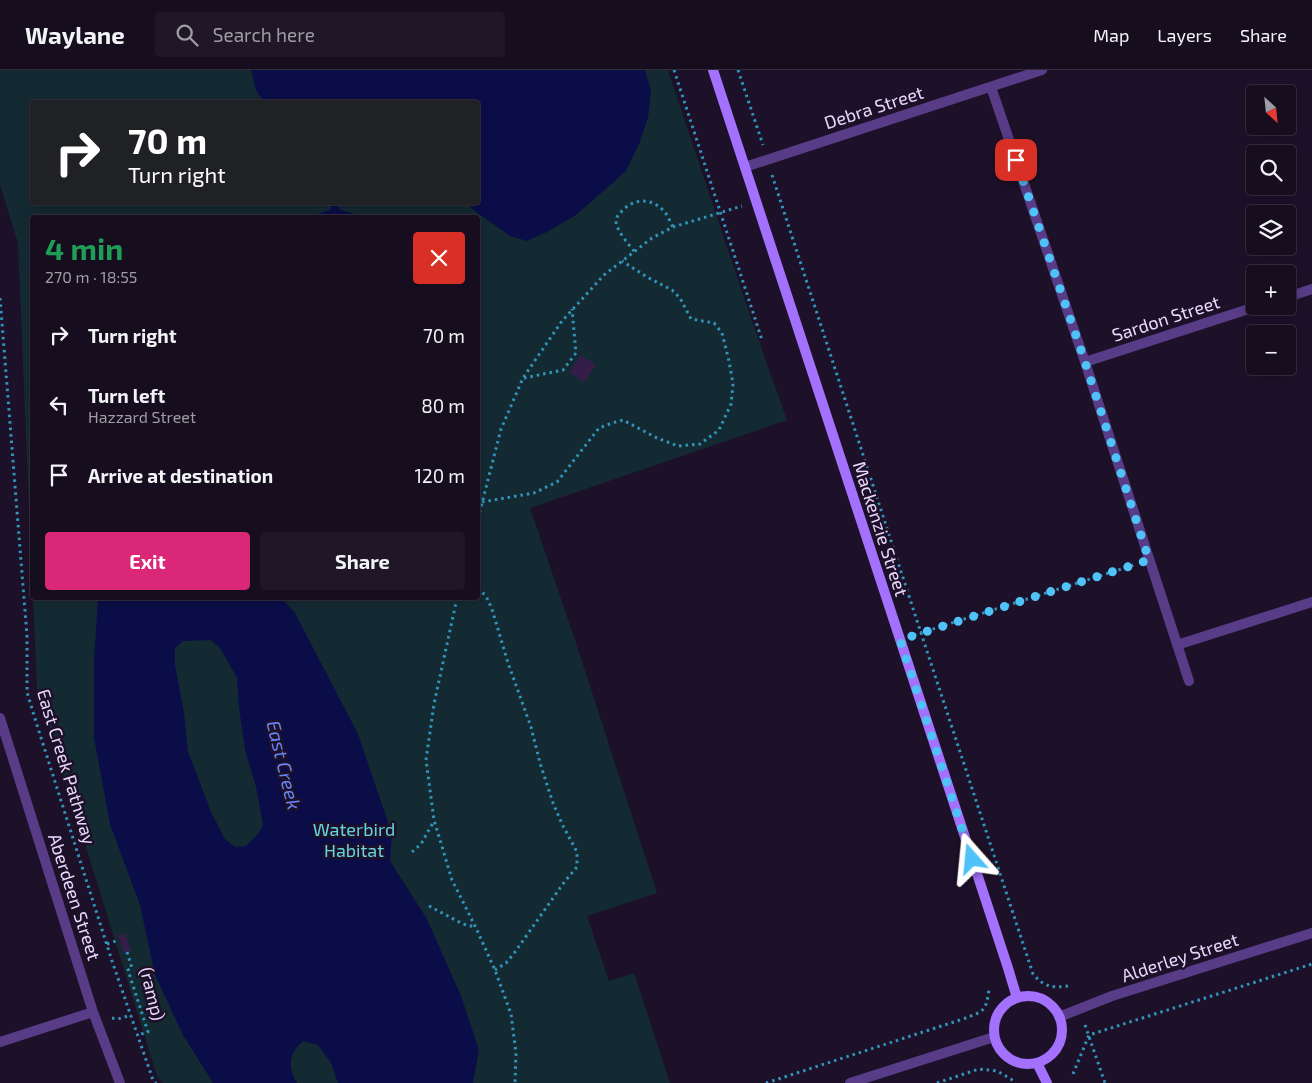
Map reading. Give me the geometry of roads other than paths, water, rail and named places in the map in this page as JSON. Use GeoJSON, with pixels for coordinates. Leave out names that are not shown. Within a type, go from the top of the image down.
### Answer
{"type":"FeatureCollection","features":[{"type":"Feature","properties":{"kind":"main road","name":"Mackenzie Street"},"geometry":{"type":"LineString","coordinates":[[713,70],[1017,998]]}},
{"type":"Feature","properties":{"kind":"main road"},"geometry":{"type":"LineString","coordinates":[[1028,996],[1045,1000],[1059,1017],[1062,1032],[1057,1047],[1046,1058],[1037,1063],[1027,1064],[1012,1060],[1000,1050],[994,1037],[993,1027],[998,1013],[1004,1005],[1017,998],[1028,996]]}},
{"type":"Feature","properties":{"kind":"main road"},"geometry":{"type":"LineString","coordinates":[[1037,1063],[1047,1083]]}},
{"type":"Feature","properties":{"kind":"street","name":"Debra Street"},"geometry":{"type":"LineString","coordinates":[[745,167],[1042,70]]}},
{"type":"Feature","properties":{"kind":"street"},"geometry":{"type":"LineString","coordinates":[[991,87],[1085,362],[1189,681]]}},
{"type":"Feature","properties":{"kind":"street"},"geometry":{"type":"LineString","coordinates":[[1296,294],[1312,289]]}},
{"type":"Feature","properties":{"kind":"street","name":"Sardon Street"},"geometry":{"type":"LineString","coordinates":[[1085,362],[1246,310]]}},
{"type":"Feature","properties":{"kind":"street"},"geometry":{"type":"LineString","coordinates":[[1177,645],[1312,602]]}},
{"type":"Feature","properties":{"kind":"street","name":"Aberdeen Street"},"geometry":{"type":"LineString","coordinates":[[0,718],[2,733],[93,1012],[120,1083]]}},
{"type":"Feature","properties":{"kind":"street","name":"Alderley Street"},"geometry":{"type":"LineString","coordinates":[[1059,1017],[1112,996],[1312,933]]}},
{"type":"Feature","properties":{"kind":"street"},"geometry":{"type":"LineString","coordinates":[[0,1042],[93,1012]]}},
{"type":"Feature","properties":{"kind":"street"},"geometry":{"type":"LineString","coordinates":[[850,1083],[994,1037]]}},
{"type":"Feature","properties":{"kind":"water"},"geometry":{"type":"Polygon","coordinates":[[[251,70],[645,70],[651,91],[648,118],[639,144],[626,171],[576,215],[527,241],[510,236],[468,205],[480,205],[480,100],[263,100],[256,90],[251,70]]]}},
{"type":"Feature","properties":{"kind":"water"},"geometry":{"type":"Polygon","coordinates":[[[335,208],[358,215],[316,215],[335,208]]]}},
{"type":"Feature","properties":{"kind":"water"},"geometry":{"type":"Polygon","coordinates":[[[98,600],[283,600],[295,613],[358,734],[392,834],[390,861],[427,919],[461,996],[479,1050],[473,1083],[338,1083],[331,1063],[318,1045],[303,1041],[295,1050],[291,1060],[292,1071],[297,1083],[213,1083],[183,1035],[155,975],[140,905],[110,824],[94,738],[94,661],[98,600]],[[211,640],[183,641],[175,648],[175,665],[184,713],[188,752],[212,814],[225,839],[235,847],[246,846],[257,835],[263,825],[256,787],[245,750],[237,678],[220,648],[211,640]]]}},
{"type":"Feature","properties":{"kind":"waterway","name":"East Creek"},"geometry":{"type":"LineString","coordinates":[[333,215],[335,205]]}},
{"type":"Feature","properties":{"kind":"park label","name":"Waterbird Habitat"},"geometry":{"type":"Point","coordinates":[354,840]}}]}
